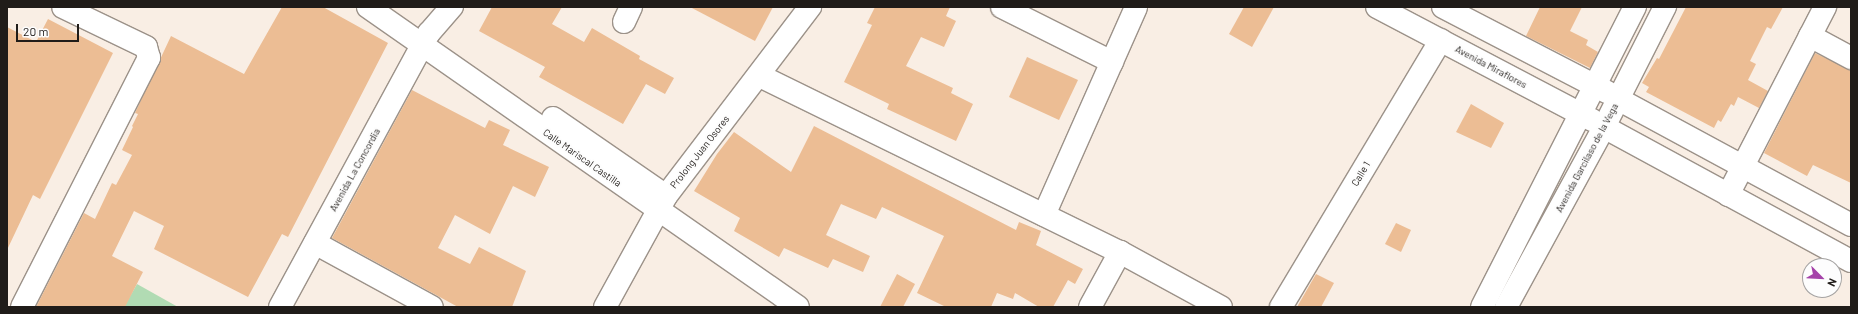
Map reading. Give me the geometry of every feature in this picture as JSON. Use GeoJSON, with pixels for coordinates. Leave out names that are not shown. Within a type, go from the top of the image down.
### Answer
{"type":"FeatureCollection","features":[{"type":"Feature","properties":{"kind":"street"},"geometry":{"type":"LineString","coordinates":[[22,307],[149,58],[146,47],[63,7]]}},
{"type":"Feature","properties":{"kind":"street","name":"Calle Mariscal Castilla"},"geometry":{"type":"LineString","coordinates":[[368,7],[426,39],[661,203],[798,307]]}},
{"type":"Feature","properties":{"kind":"street","name":"Calle Mariscal Castilla"},"geometry":{"type":"LineString","coordinates":[[392,7],[426,39]]}},
{"type":"Feature","properties":{"kind":"street","name":"Avenida La Concordia"},"geometry":{"type":"LineString","coordinates":[[280,307],[426,39],[452,7]]}},
{"type":"Feature","properties":{"kind":"street","name":"Prolong Juan Osores"},"geometry":{"type":"LineString","coordinates":[[605,307],[661,203],[760,76],[810,7]]}},
{"type":"Feature","properties":{"kind":"street"},"geometry":{"type":"LineString","coordinates":[[1002,7],[1112,62]]}},
{"type":"Feature","properties":{"kind":"street"},"geometry":{"type":"LineString","coordinates":[[1044,215],[1136,7]]}},
{"type":"Feature","properties":{"kind":"street","name":"Avenida Miraflores"},"geometry":{"type":"LineString","coordinates":[[1377,7],[1580,114],[1851,261]]}},
{"type":"Feature","properties":{"kind":"street"},"geometry":{"type":"LineString","coordinates":[[1443,7],[1471,13],[1594,86],[1851,225]]}},
{"type":"Feature","properties":{"kind":"street"},"geometry":{"type":"LineString","coordinates":[[1482,307],[1635,7]]}},
{"type":"Feature","properties":{"kind":"street","name":"Avenida Garcilaso de la Vega"},"geometry":{"type":"LineString","coordinates":[[1506,307],[1604,127],[1665,7]]}},
{"type":"Feature","properties":{"kind":"street"},"geometry":{"type":"LineString","coordinates":[[1728,195],[1744,167],[1825,7]]}},
{"type":"Feature","properties":{"kind":"street"},"geometry":{"type":"LineString","coordinates":[[1810,36],[1851,58]]}},
{"type":"Feature","properties":{"kind":"street","name":"Calle 1"},"geometry":{"type":"LineString","coordinates":[[1281,307],[1441,40]]}},
{"type":"Feature","properties":{"kind":"street"},"geometry":{"type":"LineString","coordinates":[[760,76],[1120,252],[1221,307]]}},
{"type":"Feature","properties":{"kind":"street"},"geometry":{"type":"LineString","coordinates":[[315,243],[432,307]]}},
{"type":"Feature","properties":{"kind":"street"},"geometry":{"type":"LineString","coordinates":[[1090,307],[1120,252]]}},
{"type":"Feature","properties":{"kind":"green space"},"geometry":{"type":"Polygon","coordinates":[[[137,284],[178,307],[124,307],[137,284]]]}},
{"type":"Feature","properties":{"kind":"building"},"geometry":{"type":"Polygon","coordinates":[[[282,7],[323,7],[388,43],[288,237],[282,234],[248,297],[154,249],[164,226],[134,211],[112,256],[143,272],[125,307],[36,307],[84,213],[95,219],[112,183],[116,185],[132,155],[122,150],[138,114],[135,113],[171,36],[244,74],[282,7]]]}},
{"type":"Feature","properties":{"kind":"building"},"geometry":{"type":"Polygon","coordinates":[[[492,7],[562,7],[552,24],[584,42],[592,28],[640,56],[639,59],[674,78],[665,94],[646,84],[623,124],[539,77],[545,67],[479,31],[492,7]]]}},
{"type":"Feature","properties":{"kind":"building"},"geometry":{"type":"Polygon","coordinates":[[[690,7],[773,7],[755,41],[690,7]]]}},
{"type":"Feature","properties":{"kind":"building"},"geometry":{"type":"Polygon","coordinates":[[[875,7],[950,7],[946,16],[956,21],[944,47],[921,37],[906,66],[953,88],[951,93],[973,104],[956,141],[887,109],[889,104],[844,82],[872,25],[867,23],[875,7]]]}},
{"type":"Feature","properties":{"kind":"building"},"geometry":{"type":"Polygon","coordinates":[[[1244,7],[1274,7],[1252,47],[1229,34],[1244,7]]]}},
{"type":"Feature","properties":{"kind":"building"},"geometry":{"type":"Polygon","coordinates":[[[1540,7],[1582,7],[1570,31],[1588,40],[1586,45],[1598,52],[1590,68],[1526,36],[1540,7]]]}},
{"type":"Feature","properties":{"kind":"building"},"geometry":{"type":"Polygon","coordinates":[[[1686,7],[1783,7],[1771,29],[1767,27],[1750,61],[1756,64],[1748,80],[1768,91],[1759,108],[1738,97],[1734,106],[1731,104],[1721,122],[1718,120],[1714,128],[1646,92],[1649,87],[1642,83],[1657,58],[1659,59],[1686,7]]]}},
{"type":"Feature","properties":{"kind":"building"},"geometry":{"type":"Polygon","coordinates":[[[48,19],[113,53],[40,199],[33,195],[7,250],[7,27],[36,42],[48,19]]]}},
{"type":"Feature","properties":{"kind":"building"},"geometry":{"type":"Polygon","coordinates":[[[1815,53],[1851,70],[1851,183],[1813,165],[1807,176],[1764,153],[1815,53]]]}},
{"type":"Feature","properties":{"kind":"building"},"geometry":{"type":"Polygon","coordinates":[[[1027,57],[1078,80],[1059,120],[1009,97],[1027,57]]]}},
{"type":"Feature","properties":{"kind":"building"},"geometry":{"type":"Polygon","coordinates":[[[412,90],[485,128],[489,120],[510,130],[503,145],[549,167],[535,197],[513,186],[490,234],[455,215],[438,248],[470,264],[479,247],[526,271],[512,307],[458,307],[332,238],[412,90]]]}},
{"type":"Feature","properties":{"kind":"building"},"geometry":{"type":"Polygon","coordinates":[[[1471,104],[1504,123],[1491,148],[1456,132],[1471,104]]]}},
{"type":"Feature","properties":{"kind":"building"},"geometry":{"type":"Polygon","coordinates":[[[814,126],[1016,230],[1019,222],[1041,231],[1036,245],[1083,269],[1075,284],[1068,280],[1053,307],[1039,307],[1015,293],[1013,299],[997,293],[991,307],[946,307],[917,293],[944,236],[882,207],[876,219],[841,204],[826,235],[870,256],[863,272],[833,259],[828,268],[784,248],[779,257],[734,231],[740,218],[694,191],[717,154],[734,132],[791,172],[814,126]]]}},
{"type":"Feature","properties":{"kind":"building"},"geometry":{"type":"Polygon","coordinates":[[[1396,223],[1411,230],[1401,252],[1385,244],[1396,223]]]}},
{"type":"Feature","properties":{"kind":"building"},"geometry":{"type":"Polygon","coordinates":[[[897,274],[915,284],[903,307],[880,307],[897,274]]]}},
{"type":"Feature","properties":{"kind":"building"},"geometry":{"type":"Polygon","coordinates":[[[1316,274],[1334,283],[1321,307],[1297,307],[1316,274]]]}}]}
